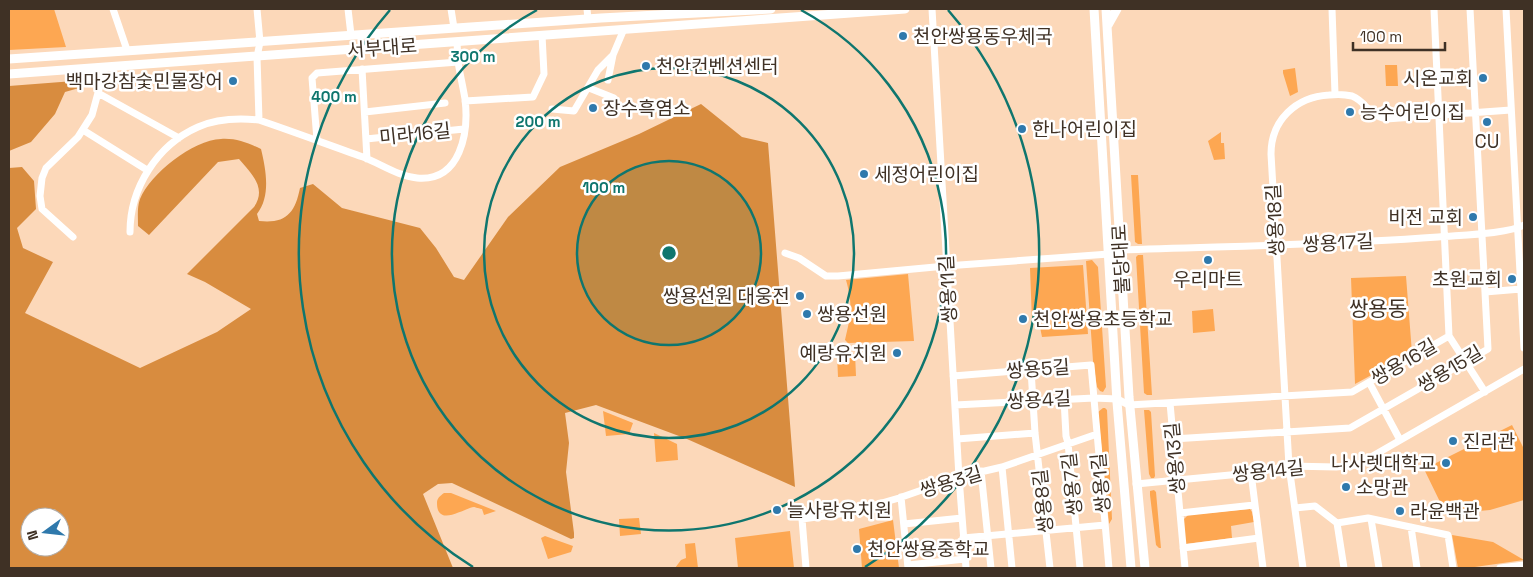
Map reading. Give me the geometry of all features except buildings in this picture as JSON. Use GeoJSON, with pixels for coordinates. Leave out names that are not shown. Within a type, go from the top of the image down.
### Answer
{"type":"FeatureCollection","features":[{"type":"Feature","properties":{"kind":"main road","name":"서부대로"},"geometry":{"type":"LineString","coordinates":[[9,59],[588,19],[771,9]]}},
{"type":"Feature","properties":{"kind":"main road","name":"서부대로"},"geometry":{"type":"LineString","coordinates":[[9,74],[905,9]]}},
{"type":"Feature","properties":{"kind":"main road"},"geometry":{"type":"LineString","coordinates":[[1088,9],[1096,30]]}},
{"type":"Feature","properties":{"kind":"main road","name":"불당대로"},"geometry":{"type":"LineString","coordinates":[[1094,9],[1109,254],[1123,402],[1136,484],[1145,568]]}},
{"type":"Feature","properties":{"kind":"main road","name":"불당대로"},"geometry":{"type":"LineString","coordinates":[[1106,9],[1120,250],[1123,402],[1131,568]]}},
{"type":"Feature","properties":{"kind":"main road"},"geometry":{"type":"LineString","coordinates":[[1107,28],[1117,9]]}},
{"type":"Feature","properties":{"kind":"street"},"geometry":{"type":"LineString","coordinates":[[113,9],[127,50]]}},
{"type":"Feature","properties":{"kind":"street"},"geometry":{"type":"LineString","coordinates":[[257,9],[260,42],[257,57],[259,120]]}},
{"type":"Feature","properties":{"kind":"street"},"geometry":{"type":"LineString","coordinates":[[348,9],[351,35]]}},
{"type":"Feature","properties":{"kind":"street"},"geometry":{"type":"LineString","coordinates":[[451,9],[454,28]]}},
{"type":"Feature","properties":{"kind":"street"},"geometry":{"type":"LineString","coordinates":[[587,9],[588,19]]}},
{"type":"Feature","properties":{"kind":"street","name":"쌍용11길"},"geometry":{"type":"LineString","coordinates":[[932,9],[946,266],[966,568]]}},
{"type":"Feature","properties":{"kind":"street"},"geometry":{"type":"LineString","coordinates":[[1332,9],[1335,94]]}},
{"type":"Feature","properties":{"kind":"street","name":"쌍용16길"},"geometry":{"type":"LineString","coordinates":[[1123,402],[1170,403],[1352,392],[1449,336],[1434,9]]}},
{"type":"Feature","properties":{"kind":"street","name":"쌍용15길"},"geometry":{"type":"LineString","coordinates":[[1173,438],[1350,428],[1488,349],[1470,9]]}},
{"type":"Feature","properties":{"kind":"street"},"geometry":{"type":"LineString","coordinates":[[1506,9],[1510,110],[1521,227],[1521,289],[1524,348]]}},
{"type":"Feature","properties":{"kind":"street"},"geometry":{"type":"LineString","coordinates":[[729,10],[730,22]]}},
{"type":"Feature","properties":{"kind":"street"},"geometry":{"type":"LineString","coordinates":[[608,80],[613,55],[624,29]]}},
{"type":"Feature","properties":{"kind":"street","name":"미라16길"},"geometry":{"type":"LineString","coordinates":[[465,101],[533,97],[544,74],[542,35]]}},
{"type":"Feature","properties":{"kind":"street","name":"미라16길"},"geometry":{"type":"LineString","coordinates":[[147,170],[179,138],[198,127],[222,120],[247,119],[259,120],[317,140],[399,173],[417,178],[443,172],[453,164],[459,154],[464,138],[465,101],[458,62],[457,42]]}},
{"type":"Feature","properties":{"kind":"street"},"geometry":{"type":"LineString","coordinates":[[552,109],[574,111],[598,70],[613,55]]}},
{"type":"Feature","properties":{"kind":"street"},"geometry":{"type":"LineString","coordinates":[[317,140],[312,78],[317,73],[458,62]]}},
{"type":"Feature","properties":{"kind":"street"},"geometry":{"type":"LineString","coordinates":[[72,237],[48,216],[42,208],[40,196],[42,178],[46,168],[78,137],[92,115],[105,67]]}},
{"type":"Feature","properties":{"kind":"street","name":"미라16길"},"geometry":{"type":"LineString","coordinates":[[362,69],[367,159]]}},
{"type":"Feature","properties":{"kind":"street"},"geometry":{"type":"LineString","coordinates":[[589,88],[614,98]]}},
{"type":"Feature","properties":{"kind":"street"},"geometry":{"type":"LineString","coordinates":[[98,92],[179,138]]}},
{"type":"Feature","properties":{"kind":"street","name":"쌍용18길"},"geometry":{"type":"LineString","coordinates":[[1303,568],[1289,466],[1270,154],[1273,134],[1282,118],[1292,108],[1311,98],[1335,94],[1354,97],[1373,115],[1386,119],[1510,110]]}},
{"type":"Feature","properties":{"kind":"street","name":"미라16길"},"geometry":{"type":"LineString","coordinates":[[365,112],[446,103]]}},
{"type":"Feature","properties":{"kind":"street","name":"미라16길"},"geometry":{"type":"LineString","coordinates":[[366,139],[464,129]]}},
{"type":"Feature","properties":{"kind":"street"},"geometry":{"type":"LineString","coordinates":[[83,130],[147,170],[130,216],[130,232]]}},
{"type":"Feature","properties":{"kind":"street","name":"쌍용17길"},"geometry":{"type":"LineString","coordinates":[[785,254],[799,258],[826,276],[841,276],[1109,254],[1120,250],[1276,245],[1444,236],[1521,227]]}},
{"type":"Feature","properties":{"kind":"street"},"geometry":{"type":"LineString","coordinates":[[1485,292],[1521,289]]}},
{"type":"Feature","properties":{"kind":"street"},"geometry":{"type":"LineString","coordinates":[[1449,336],[1485,392]]}},
{"type":"Feature","properties":{"kind":"street","name":"쌍용5길"},"geometry":{"type":"LineString","coordinates":[[953,376],[1091,365],[1094,398]]}},
{"type":"Feature","properties":{"kind":"street","name":"쌍용14길"},"geometry":{"type":"LineString","coordinates":[[1136,484],[1251,474],[1289,466],[1336,467],[1357,465],[1524,369]]}},
{"type":"Feature","properties":{"kind":"street","name":"쌍용8길"},"geometry":{"type":"LineString","coordinates":[[1031,370],[1035,433],[1050,568]]}},
{"type":"Feature","properties":{"kind":"street"},"geometry":{"type":"LineString","coordinates":[[1369,382],[1400,440]]}},
{"type":"Feature","properties":{"kind":"street","name":"쌍용4길"},"geometry":{"type":"LineString","coordinates":[[955,405],[1094,398],[1123,402]]}},
{"type":"Feature","properties":{"kind":"street","name":"쌍용1길"},"geometry":{"type":"LineString","coordinates":[[1094,398],[1109,568]]}},
{"type":"Feature","properties":{"kind":"street","name":"쌍용7길"},"geometry":{"type":"LineString","coordinates":[[1064,399],[1080,568]]}},
{"type":"Feature","properties":{"kind":"street","name":"쌍용13길"},"geometry":{"type":"LineString","coordinates":[[1170,403],[1185,568]]}},
{"type":"Feature","properties":{"kind":"street"},"geometry":{"type":"LineString","coordinates":[[957,438],[1035,433]]}},
{"type":"Feature","properties":{"kind":"street","name":"쌍용3길"},"geometry":{"type":"LineString","coordinates":[[807,568],[803,519],[847,513],[959,477],[1002,467],[1097,434]]}},
{"type":"Feature","properties":{"kind":"street"},"geometry":{"type":"LineString","coordinates":[[1002,467],[1012,568]]}},
{"type":"Feature","properties":{"kind":"street"},"geometry":{"type":"LineString","coordinates":[[981,472],[991,568]]}},
{"type":"Feature","properties":{"kind":"street"},"geometry":{"type":"LineString","coordinates":[[1251,474],[1264,568]]}},
{"type":"Feature","properties":{"kind":"street"},"geometry":{"type":"LineString","coordinates":[[901,497],[908,567],[965,559]]}},
{"type":"Feature","properties":{"kind":"street","name":"쌍용13길"},"geometry":{"type":"LineString","coordinates":[[1180,513],[1254,505]]}},
{"type":"Feature","properties":{"kind":"street"},"geometry":{"type":"LineString","coordinates":[[1295,508],[1315,506],[1337,523],[1344,568]]}},
{"type":"Feature","properties":{"kind":"street"},"geometry":{"type":"LineString","coordinates":[[904,524],[962,518]]}},
{"type":"Feature","properties":{"kind":"street"},"geometry":{"type":"LineString","coordinates":[[1337,523],[1371,519],[1448,535],[1453,568]]}},
{"type":"Feature","properties":{"kind":"street"},"geometry":{"type":"LineString","coordinates":[[1371,519],[1379,568]]}},
{"type":"Feature","properties":{"kind":"street"},"geometry":{"type":"LineString","coordinates":[[964,538],[1104,525]]}},
{"type":"Feature","properties":{"kind":"street"},"geometry":{"type":"LineString","coordinates":[[1410,527],[1417,568]]}},
{"type":"Feature","properties":{"kind":"street"},"geometry":{"type":"LineString","coordinates":[[1183,548],[1259,538]]}},
{"type":"Feature","properties":{"kind":"street"},"geometry":{"type":"LineString","coordinates":[[1500,568],[1524,565]]}},
{"type":"Feature","properties":{"kind":"shaded area"},"geometry":{"type":"Polygon","coordinates":[[[9,9],[54,9],[66,47],[9,50],[9,9]]]}},
{"type":"Feature","properties":{"kind":"shaded area"},"geometry":{"type":"Polygon","coordinates":[[[1385,65],[1397,65],[1398,86],[1386,86],[1385,65]]]}},
{"type":"Feature","properties":{"kind":"shaded area"},"geometry":{"type":"Polygon","coordinates":[[[1295,68],[1298,92],[1290,96],[1283,70],[1295,68]]]}},
{"type":"Feature","properties":{"kind":"shaded area"},"geometry":{"type":"Polygon","coordinates":[[[87,80],[86,86],[65,92],[55,114],[31,142],[9,151],[9,86],[87,80]]]}},
{"type":"Feature","properties":{"kind":"shaded area"},"geometry":{"type":"Polygon","coordinates":[[[701,104],[742,137],[768,143],[795,487],[687,439],[596,405],[565,413],[569,443],[566,472],[574,533],[574,538],[571,539],[452,483],[438,484],[423,494],[453,568],[9,568],[9,168],[22,167],[34,181],[36,209],[17,228],[23,248],[53,262],[25,313],[140,368],[217,332],[251,309],[205,282],[187,274],[254,207],[258,200],[259,194],[256,182],[249,170],[239,159],[218,162],[149,235],[138,226],[139,202],[145,189],[163,169],[198,145],[221,139],[232,139],[261,149],[266,191],[257,214],[259,221],[276,221],[288,215],[295,204],[300,188],[313,184],[342,208],[420,228],[436,248],[454,277],[464,280],[508,217],[560,167],[639,134],[701,104]]]}},
{"type":"Feature","properties":{"kind":"shaded area"},"geometry":{"type":"Polygon","coordinates":[[[1221,132],[1221,143],[1224,143],[1225,159],[1214,160],[1208,141],[1221,132]]]}},
{"type":"Feature","properties":{"kind":"shaded area"},"geometry":{"type":"Polygon","coordinates":[[[1131,175],[1138,175],[1142,244],[1135,242],[1131,175]]]}},
{"type":"Feature","properties":{"kind":"shaded area"},"geometry":{"type":"Polygon","coordinates":[[[1143,255],[1152,395],[1144,393],[1136,257],[1143,255]]]}},
{"type":"Feature","properties":{"kind":"shaded area"},"geometry":{"type":"Polygon","coordinates":[[[1092,260],[1098,267],[1106,387],[1103,392],[1097,387],[1093,361],[1086,261],[1092,260]]]}},
{"type":"Feature","properties":{"kind":"shaded area"},"geometry":{"type":"Polygon","coordinates":[[[1083,265],[1088,334],[1042,337],[1039,322],[1032,322],[1030,268],[1083,265]]]}},
{"type":"Feature","properties":{"kind":"shaded area"},"geometry":{"type":"Polygon","coordinates":[[[908,274],[914,341],[848,343],[845,340],[850,317],[850,296],[846,280],[908,274]]]}},
{"type":"Feature","properties":{"kind":"shaded area"},"geometry":{"type":"Polygon","coordinates":[[[1406,276],[1412,353],[1355,384],[1351,278],[1406,276]]]}},
{"type":"Feature","properties":{"kind":"shaded area"},"geometry":{"type":"Polygon","coordinates":[[[1213,309],[1215,331],[1193,333],[1192,311],[1213,309]]]}},
{"type":"Feature","properties":{"kind":"shaded area"},"geometry":{"type":"Polygon","coordinates":[[[855,353],[856,376],[838,377],[837,355],[855,353]]]}},
{"type":"Feature","properties":{"kind":"shaded area"},"geometry":{"type":"Polygon","coordinates":[[[1103,408],[1107,410],[1112,519],[1109,524],[1098,412],[1103,408]]]}},
{"type":"Feature","properties":{"kind":"shaded area"},"geometry":{"type":"Polygon","coordinates":[[[1144,410],[1151,412],[1154,478],[1151,478],[1149,474],[1144,410]]]}},
{"type":"Feature","properties":{"kind":"shaded area"},"geometry":{"type":"Polygon","coordinates":[[[603,411],[633,423],[629,434],[606,436],[603,411]]]}},
{"type":"Feature","properties":{"kind":"shaded area"},"geometry":{"type":"Polygon","coordinates":[[[1512,425],[1524,449],[1524,500],[1490,510],[1479,511],[1442,506],[1424,469],[1512,425]]]}},
{"type":"Feature","properties":{"kind":"shaded area"},"geometry":{"type":"Polygon","coordinates":[[[654,433],[677,444],[678,460],[656,462],[654,433]]]}},
{"type":"Feature","properties":{"kind":"shaded area"},"geometry":{"type":"Polygon","coordinates":[[[1154,490],[1156,492],[1161,548],[1156,545],[1150,495],[1150,491],[1154,490]]]}},
{"type":"Feature","properties":{"kind":"shaded area"},"geometry":{"type":"Polygon","coordinates":[[[444,493],[451,493],[496,511],[484,515],[482,509],[474,507],[446,516],[438,510],[437,501],[444,493]]]}},
{"type":"Feature","properties":{"kind":"shaded area"},"geometry":{"type":"Polygon","coordinates":[[[1250,509],[1254,522],[1231,526],[1232,538],[1185,544],[1182,521],[1188,515],[1250,509]]]}},
{"type":"Feature","properties":{"kind":"shaded area"},"geometry":{"type":"Polygon","coordinates":[[[639,518],[641,534],[620,536],[619,519],[639,518]]]}},
{"type":"Feature","properties":{"kind":"shaded area"},"geometry":{"type":"Polygon","coordinates":[[[893,520],[899,568],[862,568],[859,529],[893,520]]]}},
{"type":"Feature","properties":{"kind":"shaded area"},"geometry":{"type":"Polygon","coordinates":[[[790,531],[794,568],[738,568],[735,538],[790,531]]]}},
{"type":"Feature","properties":{"kind":"shaded area"},"geometry":{"type":"Polygon","coordinates":[[[1452,535],[1493,542],[1524,560],[1458,568],[1452,535]]]}},
{"type":"Feature","properties":{"kind":"shaded area"},"geometry":{"type":"Polygon","coordinates":[[[545,536],[573,546],[571,552],[548,559],[541,538],[545,536]]]}},
{"type":"Feature","properties":{"kind":"shaded area"},"geometry":{"type":"Polygon","coordinates":[[[695,543],[698,568],[675,568],[681,560],[686,558],[685,544],[695,543]]]}},
{"type":"Feature","properties":{"kind":"place","name":"천안쌍용동우체국"},"geometry":{"type":"Point","coordinates":[903,36]}},
{"type":"Feature","properties":{"kind":"place","name":"천안컨벤션센터"},"geometry":{"type":"Point","coordinates":[646,66]}},
{"type":"Feature","properties":{"kind":"place","name":"시온교회"},"geometry":{"type":"Point","coordinates":[1483,78]}},
{"type":"Feature","properties":{"kind":"place","name":"백마강참숯민물장어"},"geometry":{"type":"Point","coordinates":[233,81]}},
{"type":"Feature","properties":{"kind":"place","name":"장수흑염소"},"geometry":{"type":"Point","coordinates":[593,108]}},
{"type":"Feature","properties":{"kind":"place","name":"능수어린이집"},"geometry":{"type":"Point","coordinates":[1350,112]}},
{"type":"Feature","properties":{"kind":"place","name":"CU"},"geometry":{"type":"Point","coordinates":[1487,122]}},
{"type":"Feature","properties":{"kind":"place","name":"한나어린이집"},"geometry":{"type":"Point","coordinates":[1022,129]}},
{"type":"Feature","properties":{"kind":"place","name":"세정어린이집"},"geometry":{"type":"Point","coordinates":[864,174]}},
{"type":"Feature","properties":{"kind":"place","name":"비전 교회"},"geometry":{"type":"Point","coordinates":[1473,217]}},
{"type":"Feature","properties":{"kind":"place","name":"우리마트"},"geometry":{"type":"Point","coordinates":[1208,260]}},
{"type":"Feature","properties":{"kind":"place","name":"초원교회"},"geometry":{"type":"Point","coordinates":[1512,279]}},
{"type":"Feature","properties":{"kind":"place","name":"쌍용선원 대웅전"},"geometry":{"type":"Point","coordinates":[800,296]}},
{"type":"Feature","properties":{"kind":"place","name":"쌍용선원"},"geometry":{"type":"Point","coordinates":[807,314]}},
{"type":"Feature","properties":{"kind":"place","name":"천안쌍용초등학교"},"geometry":{"type":"Point","coordinates":[1023,319]}},
{"type":"Feature","properties":{"kind":"place","name":"예랑유치원"},"geometry":{"type":"Point","coordinates":[897,353]}},
{"type":"Feature","properties":{"kind":"place","name":"진리관"},"geometry":{"type":"Point","coordinates":[1453,441]}},
{"type":"Feature","properties":{"kind":"place","name":"나사렛대학교"},"geometry":{"type":"Point","coordinates":[1446,463]}},
{"type":"Feature","properties":{"kind":"place","name":"소망관"},"geometry":{"type":"Point","coordinates":[1346,487]}},
{"type":"Feature","properties":{"kind":"place","name":"늘사랑유치원"},"geometry":{"type":"Point","coordinates":[777,510]}},
{"type":"Feature","properties":{"kind":"place","name":"라윤백관"},"geometry":{"type":"Point","coordinates":[1400,511]}},
{"type":"Feature","properties":{"kind":"place","name":"천안쌍용중학교"},"geometry":{"type":"Point","coordinates":[857,549]}},
{"type":"Feature","properties":{"kind":"district","name":"쌍용동"},"geometry":{"type":"Point","coordinates":[1378,308]}}]}
